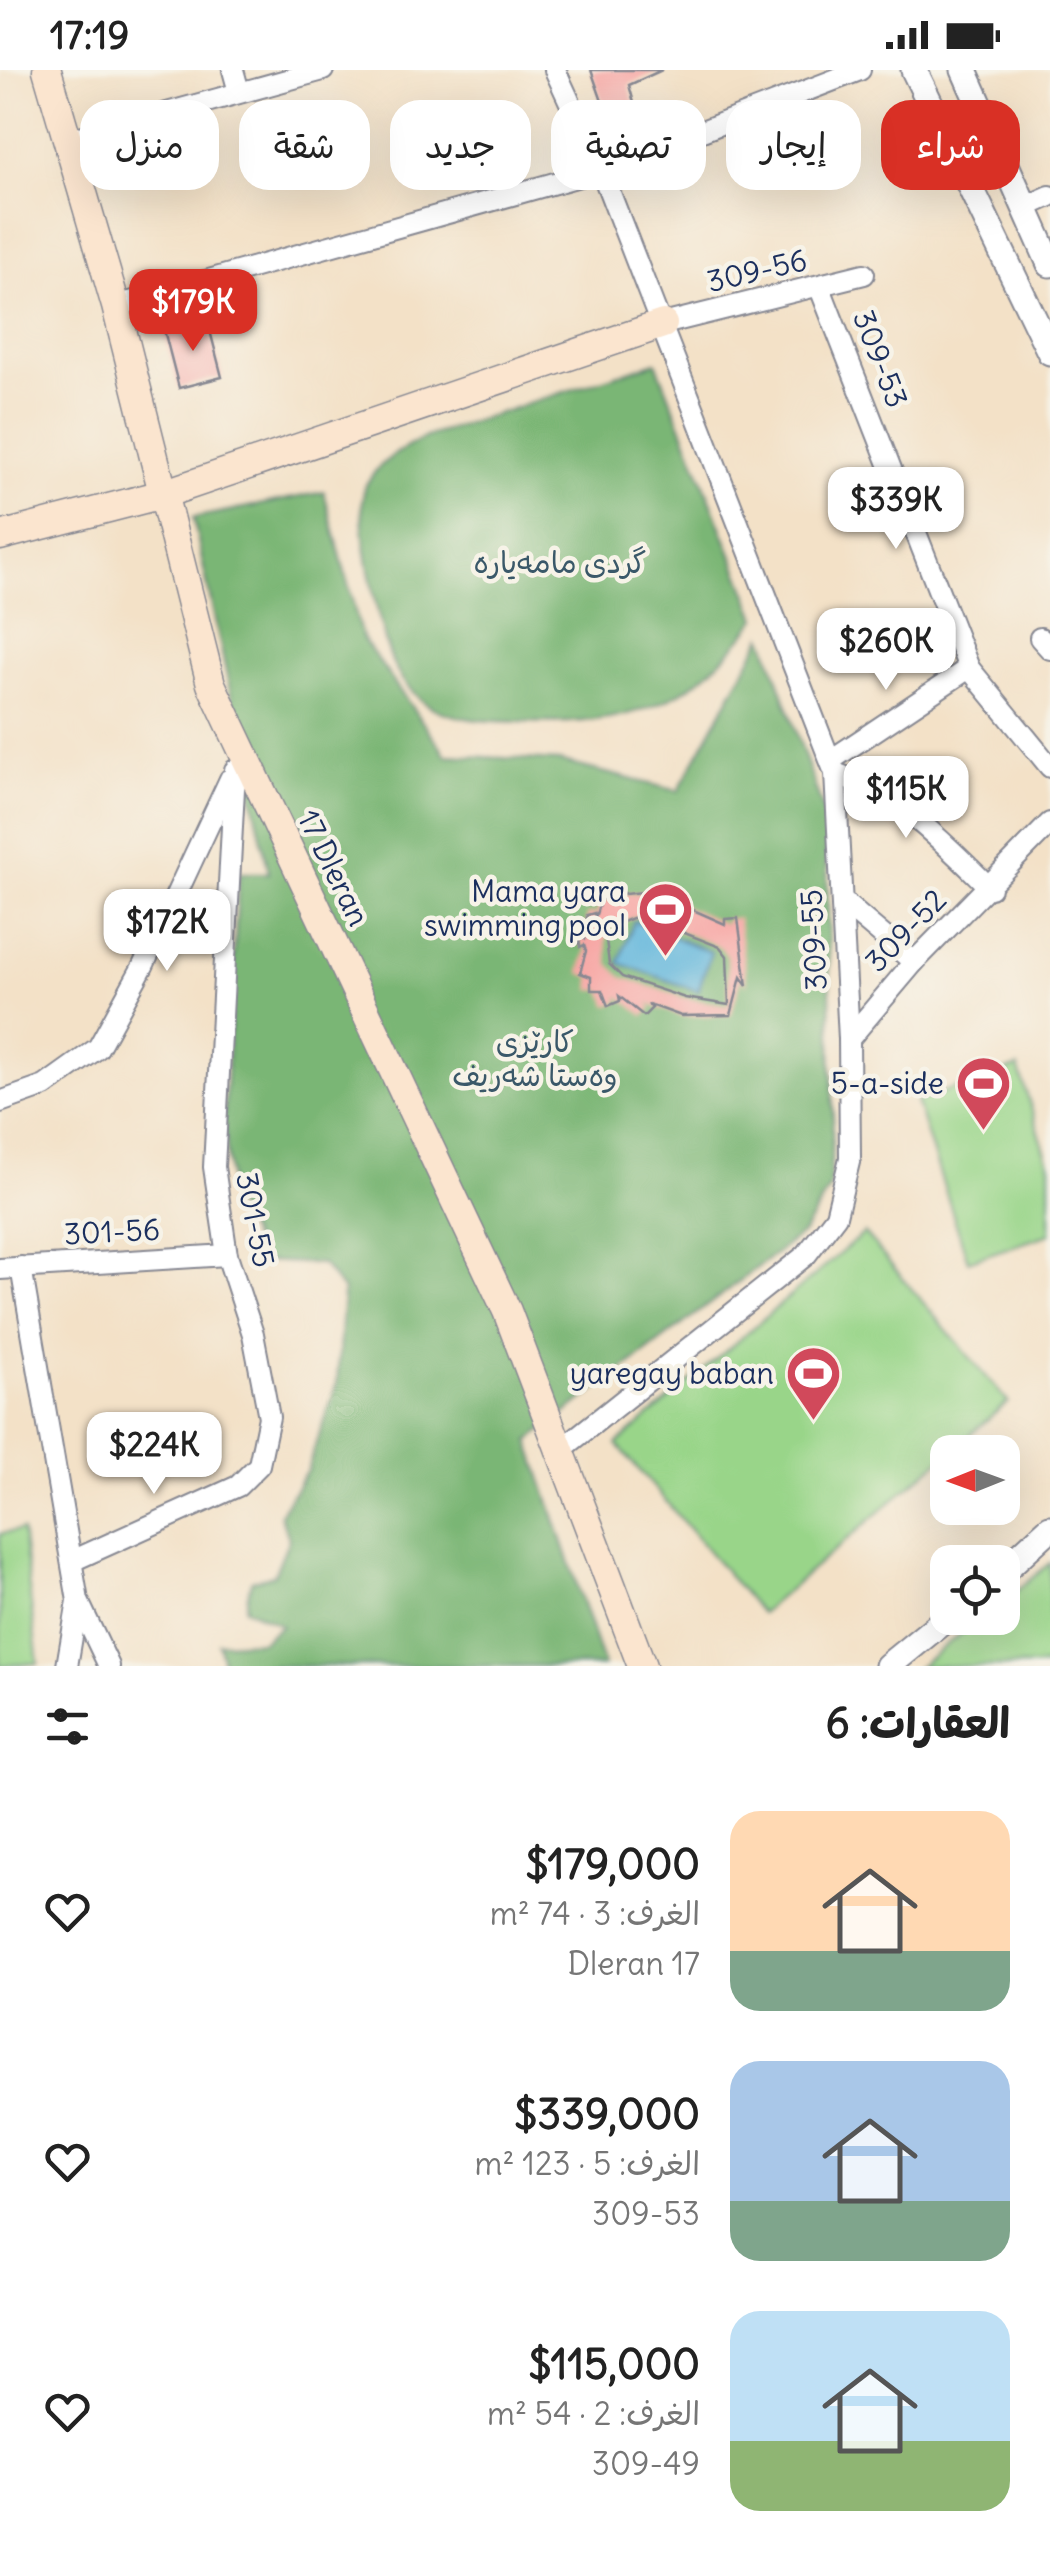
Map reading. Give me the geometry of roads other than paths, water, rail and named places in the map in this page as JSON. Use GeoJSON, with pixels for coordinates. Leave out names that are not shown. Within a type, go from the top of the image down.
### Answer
{"type":"FeatureCollection","features":[{"type":"Feature","properties":{"kind":"main road","name":"17 Dleran"},"geometry":{"type":"LineString","coordinates":[[47,70],[116,306],[211,684],[239,762],[507,1310],[642,1666]]}},
{"type":"Feature","properties":{"kind":"main road"},"geometry":{"type":"LineString","coordinates":[[0,536],[162,494],[663,324]]}},
{"type":"Feature","properties":{"kind":"street"},"geometry":{"type":"LineString","coordinates":[[233,70],[239,92]]}},
{"type":"Feature","properties":{"kind":"street"},"geometry":{"type":"LineString","coordinates":[[65,142],[323,70]]}},
{"type":"Feature","properties":{"kind":"street","name":"309-55"},"geometry":{"type":"LineString","coordinates":[[555,70],[569,100]]}},
{"type":"Feature","properties":{"kind":"street"},"geometry":{"type":"LineString","coordinates":[[706,130],[860,70]]}},
{"type":"Feature","properties":{"kind":"street"},"geometry":{"type":"LineString","coordinates":[[914,70],[1050,352]]}},
{"type":"Feature","properties":{"kind":"street"},"geometry":{"type":"LineString","coordinates":[[964,70],[1050,264]]}},
{"type":"Feature","properties":{"kind":"street"},"geometry":{"type":"LineString","coordinates":[[116,306],[551,184]]}},
{"type":"Feature","properties":{"kind":"street","name":"309-55"},"geometry":{"type":"LineString","coordinates":[[558,1452],[806,1255],[824,1235],[845,1193],[850,1158],[849,1038],[833,766],[610,190]]}},
{"type":"Feature","properties":{"kind":"street"},"geometry":{"type":"LineString","coordinates":[[1023,208],[1050,196]]}},
{"type":"Feature","properties":{"kind":"street","name":"309-56"},"geometry":{"type":"LineString","coordinates":[[663,324],[864,274]]}},
{"type":"Feature","properties":{"kind":"street","name":"309-53"},"geometry":{"type":"LineString","coordinates":[[820,288],[969,668],[1050,767]]}},
{"type":"Feature","properties":{"kind":"street"},"geometry":{"type":"LineString","coordinates":[[969,668],[833,766],[874,786],[912,812],[990,888]]}},
{"type":"Feature","properties":{"kind":"street"},"geometry":{"type":"LineString","coordinates":[[0,1102],[45,1086],[98,1048],[142,966],[239,762]]}},
{"type":"Feature","properties":{"kind":"street","name":"301-55"},"geometry":{"type":"LineString","coordinates":[[72,1561],[238,1486],[258,1465],[269,1417],[253,1334],[227,1255],[214,1167],[239,762]]}},
{"type":"Feature","properties":{"kind":"street","name":"309-52"},"geometry":{"type":"LineString","coordinates":[[849,1038],[914,962],[1050,823]]}},
{"type":"Feature","properties":{"kind":"street"},"geometry":{"type":"LineString","coordinates":[[842,901],[914,962]]}},
{"type":"Feature","properties":{"kind":"street","name":"301-56"},"geometry":{"type":"LineString","coordinates":[[10,1268],[227,1255]]}},
{"type":"Feature","properties":{"kind":"street"},"geometry":{"type":"LineString","coordinates":[[10,1268],[78,1601],[110,1666]]}},
{"type":"Feature","properties":{"kind":"street"},"geometry":{"type":"LineString","coordinates":[[1020,1556],[1050,1528]]}},
{"type":"Feature","properties":{"kind":"street"},"geometry":{"type":"LineString","coordinates":[[67,1666],[78,1601]]}},
{"type":"Feature","properties":{"kind":"street"},"geometry":{"type":"LineString","coordinates":[[888,1666],[930,1632]]}},
{"type":"Feature","properties":{"kind":"water","name":"Mama yara swimming pool"},"geometry":{"type":"Polygon","coordinates":[[[634,921],[711,952],[698,991],[619,963],[634,921]]]}},
{"type":"Feature","properties":{"kind":"place","name":"Mama yara swimming pool"},"geometry":{"type":"Point","coordinates":[665,958]}},
{"type":"Feature","properties":{"kind":"place","name":"5-a-side"},"geometry":{"type":"Point","coordinates":[983,1133]}},
{"type":"Feature","properties":{"kind":"place","name":"yaregay baban"},"geometry":{"type":"Point","coordinates":[813,1423]}},
{"type":"Feature","properties":{"kind":"park label","name":"گردی مامەیارە"},"geometry":{"type":"Point","coordinates":[560,563]}},
{"type":"Feature","properties":{"kind":"park label","name":"کارێزی وەستا شەریف"},"geometry":{"type":"Point","coordinates":[535,1059]}}]}
